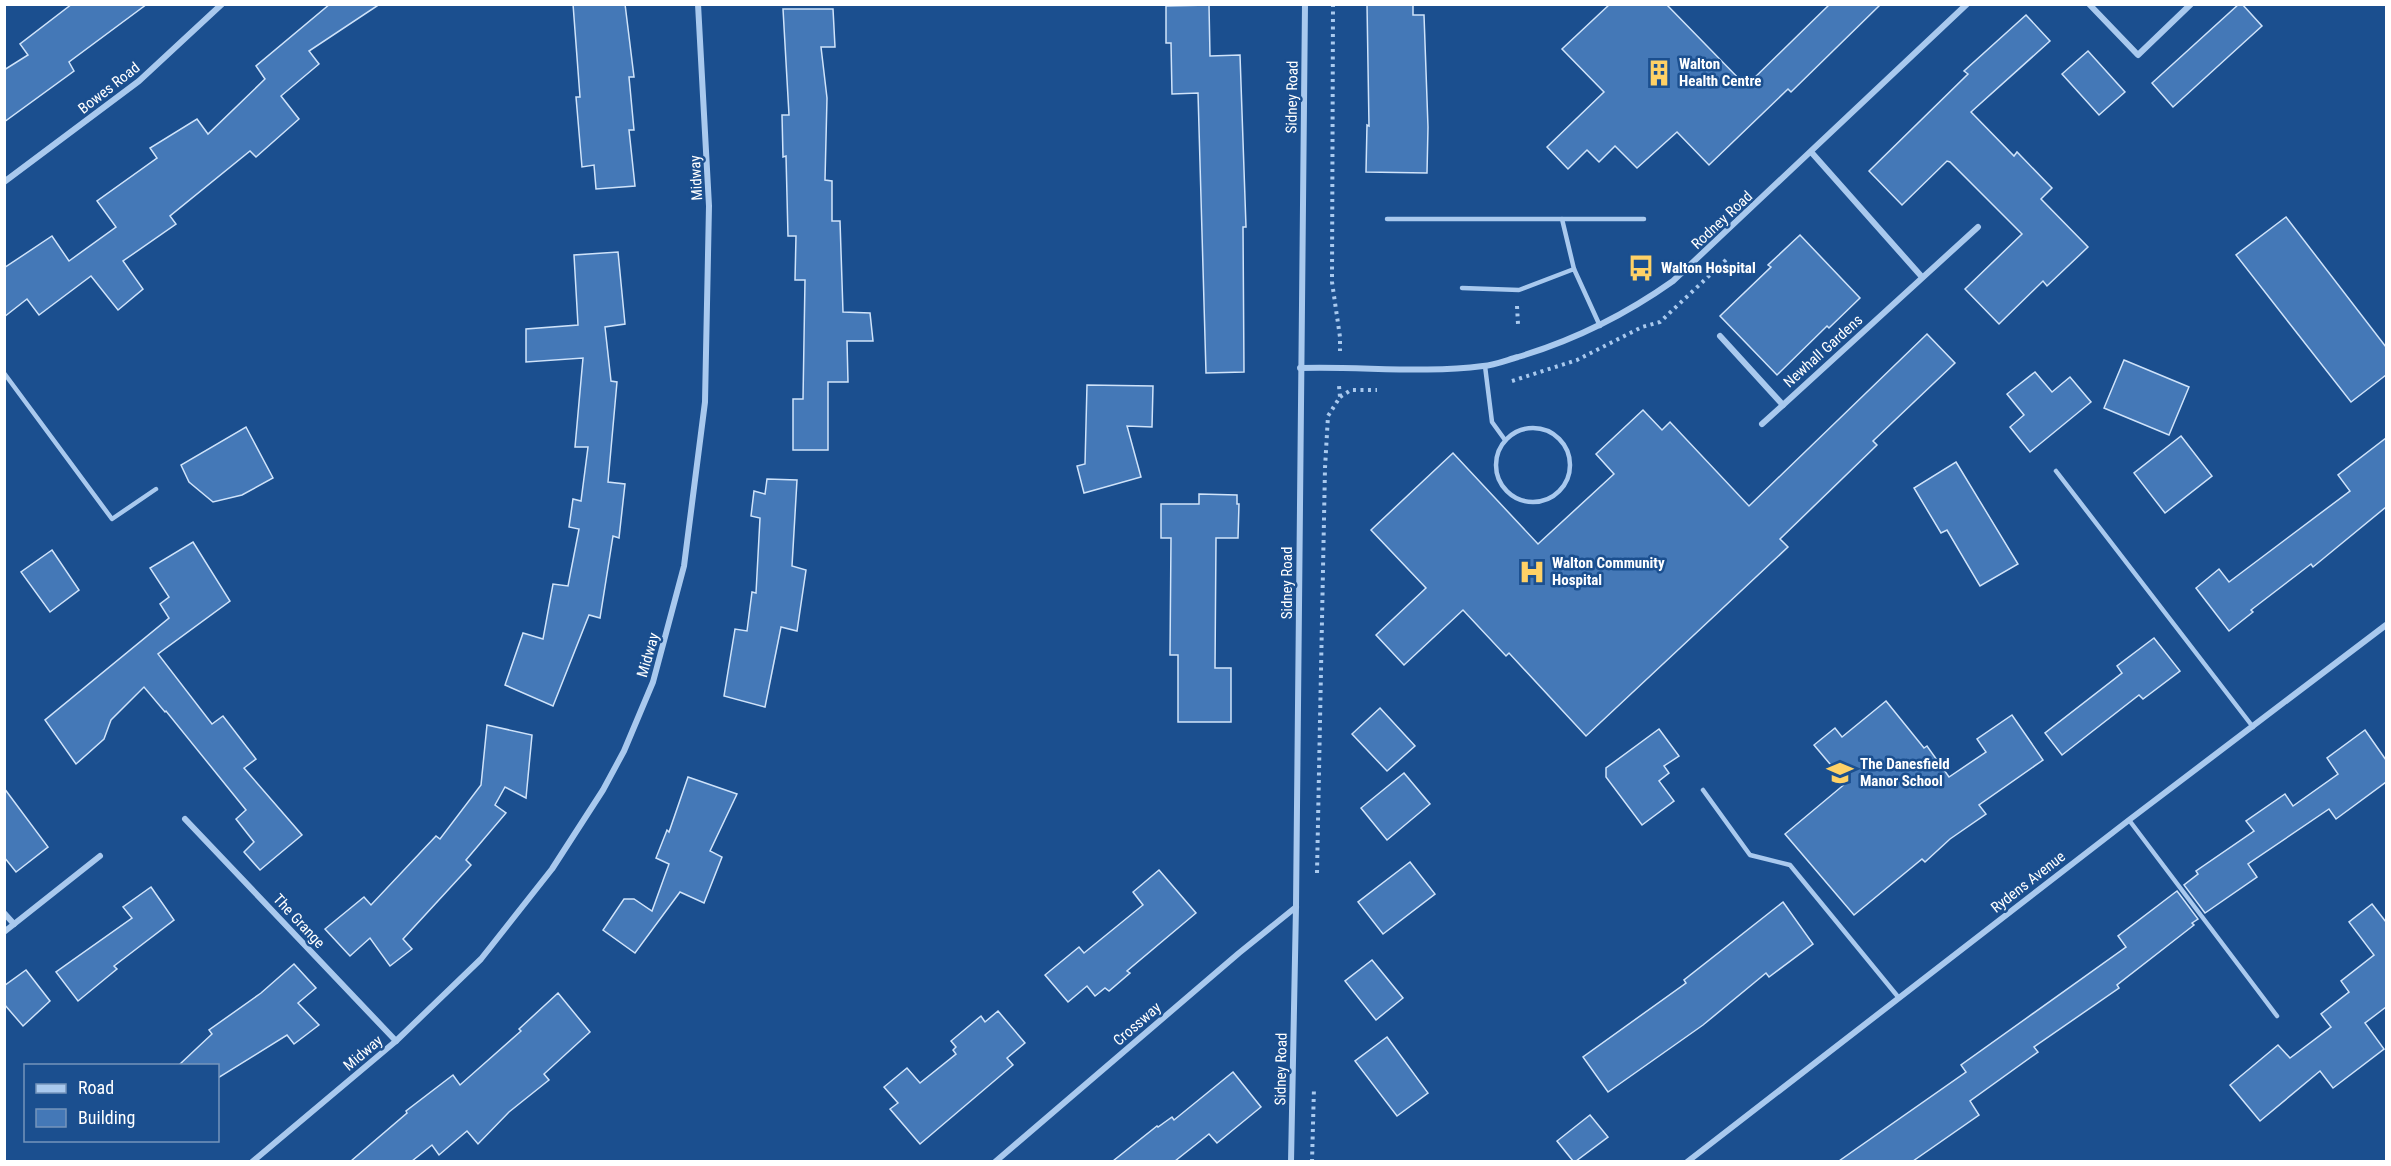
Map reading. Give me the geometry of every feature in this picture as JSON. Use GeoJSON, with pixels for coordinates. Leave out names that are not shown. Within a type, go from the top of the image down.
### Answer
{"type":"FeatureCollection","features":[{"type":"Feature","properties":{"kind":"street","name":"Bowes Road"},"geometry":{"type":"LineString","coordinates":[[4,182],[139,81],[222,4]]}},
{"type":"Feature","properties":{"kind":"street","name":"Midway"},"geometry":{"type":"LineString","coordinates":[[252,1161],[396,1041],[481,959],[552,869],[603,790],[624,751],[653,682],[684,566],[705,402],[709,206],[698,4]]}},
{"type":"Feature","properties":{"kind":"street","name":"Sidney Road"},"geometry":{"type":"LineString","coordinates":[[1291,1161],[1296,907],[1305,4]]}},
{"type":"Feature","properties":{"kind":"street","name":"Rodney Road"},"geometry":{"type":"LineString","coordinates":[[1300,368],[1429,370],[1485,366],[1545,349],[1600,326],[1636,307],[1673,281],[1812,153],[1967,4]]}},
{"type":"Feature","properties":{"kind":"street"},"geometry":{"type":"LineString","coordinates":[[2089,4],[2138,55],[2191,4]]}},
{"type":"Feature","properties":{"kind":"street"},"geometry":{"type":"LineString","coordinates":[[1812,153],[1922,277]]}},
{"type":"Feature","properties":{"kind":"street","name":"Newhall Gardens"},"geometry":{"type":"LineString","coordinates":[[1720,336],[1783,405],[1978,227]]}},
{"type":"Feature","properties":{"kind":"street"},"geometry":{"type":"LineString","coordinates":[[1762,424],[1783,405]]}},
{"type":"Feature","properties":{"kind":"street","name":"Rydens Avenue"},"geometry":{"type":"LineString","coordinates":[[1687,1161],[2386,625]]}},
{"type":"Feature","properties":{"kind":"street","name":"The Grange"},"geometry":{"type":"LineString","coordinates":[[186,819],[396,1041]]}},
{"type":"Feature","properties":{"kind":"street"},"geometry":{"type":"LineString","coordinates":[[4,932],[99,856]]}},
{"type":"Feature","properties":{"kind":"street","name":"Crossway"},"geometry":{"type":"LineString","coordinates":[[995,1161],[1296,907]]}},
{"type":"Feature","properties":{"kind":"street"},"geometry":{"type":"LineString","coordinates":[[4,913],[14,924]]}},
{"type":"Feature","properties":{"kind":"lane"},"geometry":{"type":"LineString","coordinates":[[1387,219],[1644,219]]}},
{"type":"Feature","properties":{"kind":"lane"},"geometry":{"type":"LineString","coordinates":[[1562,219],[1574,269],[1600,326]]}},
{"type":"Feature","properties":{"kind":"lane"},"geometry":{"type":"LineString","coordinates":[[1462,288],[1520,290],[1574,269]]}},
{"type":"Feature","properties":{"kind":"lane"},"geometry":{"type":"LineString","coordinates":[[1485,366],[1492,422],[1505,440]]}},
{"type":"Feature","properties":{"kind":"lane"},"geometry":{"type":"LineString","coordinates":[[4,373],[112,519],[156,489]]}},
{"type":"Feature","properties":{"kind":"lane"},"geometry":{"type":"LineString","coordinates":[[1528,428],[1541,429],[1558,438],[1568,454],[1570,466],[1567,479],[1560,490],[1550,498],[1538,502],[1525,501],[1513,496],[1503,488],[1497,476],[1496,463],[1498,451],[1505,440],[1516,432],[1528,428]]}},
{"type":"Feature","properties":{"kind":"lane"},"geometry":{"type":"LineString","coordinates":[[2056,471],[2253,727]]}},
{"type":"Feature","properties":{"kind":"lane"},"geometry":{"type":"LineString","coordinates":[[1703,790],[1750,855],[1790,865],[1899,998]]}},
{"type":"Feature","properties":{"kind":"lane"},"geometry":{"type":"LineString","coordinates":[[2129,820],[2277,1016]]}},
{"type":"Feature","properties":{"kind":"path"},"geometry":{"type":"LineString","coordinates":[[1317,874],[1325,468],[1328,416],[1340,397],[1340,337],[1332,271],[1333,4]]}},
{"type":"Feature","properties":{"kind":"path"},"geometry":{"type":"LineString","coordinates":[[1517,303],[1518,324]]}},
{"type":"Feature","properties":{"kind":"path"},"geometry":{"type":"LineString","coordinates":[[1312,1161],[1314,1078]]}},
{"type":"Feature","properties":{"kind":"building"},"geometry":{"type":"Polygon","coordinates":[[[72,4],[147,4],[69,62],[74,71],[4,122],[4,70],[28,55],[20,44],[72,4]]]}},
{"type":"Feature","properties":{"kind":"building"},"geometry":{"type":"Polygon","coordinates":[[[330,4],[380,4],[309,51],[319,64],[281,96],[299,119],[256,157],[250,151],[170,216],[176,224],[123,261],[143,289],[118,310],[91,276],[39,315],[27,299],[4,317],[4,268],[52,236],[69,261],[116,227],[97,201],[157,158],[150,148],[197,119],[208,134],[265,79],[256,66],[330,4]]]}},
{"type":"Feature","properties":{"kind":"building"},"geometry":{"type":"Polygon","coordinates":[[[573,4],[625,4],[634,77],[629,77],[634,130],[629,130],[635,186],[596,189],[594,165],[582,167],[576,97],[580,97],[573,4]]]}},
{"type":"Feature","properties":{"kind":"building"},"geometry":{"type":"Polygon","coordinates":[[[1367,4],[1413,4],[1413,15],[1424,15],[1428,127],[1427,173],[1366,172],[1367,125],[1369,126],[1367,4]]]}},
{"type":"Feature","properties":{"kind":"building","name":"Walton Health Centre"},"geometry":{"type":"Polygon","coordinates":[[[1610,4],[1666,4],[1746,86],[1830,4],[1881,4],[1791,92],[1788,89],[1709,165],[1677,132],[1637,168],[1615,146],[1599,162],[1587,150],[1568,169],[1547,147],[1604,92],[1562,49],[1610,4]]]}},
{"type":"Feature","properties":{"kind":"building"},"geometry":{"type":"Polygon","coordinates":[[[2239,4],[2242,4],[2262,26],[2173,107],[2152,83],[2239,4]]]}},
{"type":"Feature","properties":{"kind":"building"},"geometry":{"type":"Polygon","coordinates":[[[1209,5],[1210,56],[1240,55],[1246,227],[1243,227],[1244,372],[1206,373],[1198,93],[1172,94],[1171,43],[1166,43],[1166,6],[1209,5]]]}},
{"type":"Feature","properties":{"kind":"building"},"geometry":{"type":"Polygon","coordinates":[[[783,9],[833,9],[835,47],[821,47],[827,98],[825,180],[832,181],[832,221],[840,221],[843,312],[870,313],[873,341],[847,341],[848,382],[828,382],[828,450],[793,450],[793,399],[803,399],[805,280],[795,280],[796,236],[788,236],[786,156],[783,157],[782,115],[789,115],[783,9]]]}},
{"type":"Feature","properties":{"kind":"building"},"geometry":{"type":"Polygon","coordinates":[[[2026,15],[2050,41],[1971,112],[2014,156],[2017,152],[2052,188],[2041,199],[2088,247],[2047,286],[2043,281],[1999,324],[1965,289],[2022,234],[1950,162],[1947,161],[1902,205],[1869,171],[1968,74],[1964,71],[2026,15]]]}},
{"type":"Feature","properties":{"kind":"building"},"geometry":{"type":"Polygon","coordinates":[[[2088,51],[2125,92],[2099,115],[2062,74],[2088,51]]]}},
{"type":"Feature","properties":{"kind":"building"},"geometry":{"type":"Polygon","coordinates":[[[2286,217],[2386,347],[2386,375],[2351,402],[2236,255],[2286,217]]]}},
{"type":"Feature","properties":{"kind":"building"},"geometry":{"type":"Polygon","coordinates":[[[1800,235],[1860,298],[1829,328],[1827,326],[1777,375],[1720,316],[1771,267],[1768,265],[1800,235]]]}},
{"type":"Feature","properties":{"kind":"building"},"geometry":{"type":"Polygon","coordinates":[[[618,252],[625,324],[605,327],[611,381],[617,382],[608,482],[625,484],[619,538],[613,536],[600,618],[589,615],[553,706],[505,685],[523,633],[543,639],[553,584],[568,586],[579,529],[569,527],[573,499],[581,501],[588,447],[575,447],[583,358],[526,362],[526,329],[578,325],[574,255],[618,252]]]}},
{"type":"Feature","properties":{"kind":"building","name":"Walton Community Hospital"},"geometry":{"type":"Polygon","coordinates":[[[1927,334],[1955,363],[1873,441],[1877,445],[1780,539],[1788,547],[1586,736],[1509,653],[1506,656],[1463,610],[1404,665],[1376,635],[1426,588],[1371,530],[1453,453],[1538,544],[1614,474],[1596,454],[1643,410],[1662,430],[1670,422],[1749,506],[1927,334]]]}},
{"type":"Feature","properties":{"kind":"building"},"geometry":{"type":"Polygon","coordinates":[[[2124,360],[2189,387],[2169,435],[2104,408],[2124,360]]]}},
{"type":"Feature","properties":{"kind":"building"},"geometry":{"type":"Polygon","coordinates":[[[2035,372],[2052,392],[2070,377],[2091,402],[2030,452],[2010,427],[2024,415],[2007,394],[2035,372]]]}},
{"type":"Feature","properties":{"kind":"building"},"geometry":{"type":"Polygon","coordinates":[[[1087,385],[1153,386],[1152,427],[1127,426],[1141,477],[1084,493],[1077,466],[1085,464],[1087,385]]]}},
{"type":"Feature","properties":{"kind":"building"},"geometry":{"type":"Polygon","coordinates":[[[246,427],[273,478],[242,495],[213,502],[189,482],[181,465],[246,427]]]}},
{"type":"Feature","properties":{"kind":"building"},"geometry":{"type":"Polygon","coordinates":[[[2181,436],[2212,476],[2165,513],[2134,473],[2181,436]]]}},
{"type":"Feature","properties":{"kind":"building"},"geometry":{"type":"Polygon","coordinates":[[[2386,438],[2386,507],[2313,567],[2311,564],[2251,610],[2253,612],[2229,631],[2196,588],[2219,569],[2229,582],[2350,491],[2338,475],[2386,438]]]}},
{"type":"Feature","properties":{"kind":"building"},"geometry":{"type":"Polygon","coordinates":[[[1956,462],[2018,564],[1980,586],[1947,530],[1941,533],[1914,488],[1956,462]]]}},
{"type":"Feature","properties":{"kind":"building"},"geometry":{"type":"Polygon","coordinates":[[[767,479],[797,480],[792,566],[806,570],[797,631],[781,627],[765,707],[724,696],[735,629],[747,631],[752,592],[756,593],[760,518],[751,516],[754,491],[765,494],[767,479]]]}},
{"type":"Feature","properties":{"kind":"building"},"geometry":{"type":"Polygon","coordinates":[[[1199,494],[1237,495],[1237,504],[1239,504],[1238,538],[1216,538],[1215,668],[1231,668],[1231,722],[1178,722],[1178,655],[1170,655],[1171,538],[1161,538],[1161,504],[1199,504],[1199,494]]]}},
{"type":"Feature","properties":{"kind":"building"},"geometry":{"type":"Polygon","coordinates":[[[193,542],[230,601],[158,654],[212,724],[223,716],[256,759],[244,768],[302,835],[260,870],[244,852],[254,842],[236,819],[246,810],[144,687],[111,720],[104,739],[76,764],[45,720],[169,618],[160,604],[169,597],[150,568],[193,542]]]}},
{"type":"Feature","properties":{"kind":"building"},"geometry":{"type":"Polygon","coordinates":[[[52,550],[79,590],[50,612],[21,572],[52,550]]]}},
{"type":"Feature","properties":{"kind":"building"},"geometry":{"type":"Polygon","coordinates":[[[2154,638],[2180,671],[2143,699],[2139,695],[2062,755],[2045,733],[2122,673],[2117,666],[2154,638]]]}},
{"type":"Feature","properties":{"kind":"building"},"geometry":{"type":"Polygon","coordinates":[[[1886,701],[1924,748],[1927,746],[1949,777],[1986,752],[1977,739],[2012,715],[2043,760],[1979,805],[1986,814],[1950,839],[1925,862],[1922,859],[1854,915],[1785,834],[1846,783],[1814,745],[1835,728],[1842,737],[1886,701]]]}},
{"type":"Feature","properties":{"kind":"building"},"geometry":{"type":"Polygon","coordinates":[[[1380,708],[1415,746],[1387,771],[1352,734],[1380,708]]]}},
{"type":"Feature","properties":{"kind":"building"},"geometry":{"type":"Polygon","coordinates":[[[487,725],[532,735],[526,798],[505,787],[495,805],[506,813],[466,860],[471,865],[403,939],[412,949],[390,966],[370,938],[350,956],[325,929],[364,897],[371,905],[436,836],[440,839],[481,785],[487,725]]]}},
{"type":"Feature","properties":{"kind":"building"},"geometry":{"type":"Polygon","coordinates":[[[1659,729],[1679,756],[1664,766],[1669,773],[1659,781],[1674,801],[1642,825],[1606,777],[1606,768],[1659,729]]]}},
{"type":"Feature","properties":{"kind":"building"},"geometry":{"type":"Polygon","coordinates":[[[2365,730],[2386,760],[2386,782],[2336,819],[2329,809],[2248,864],[2257,877],[2205,913],[2184,885],[2198,874],[2196,871],[2254,831],[2246,821],[2285,794],[2293,806],[2338,774],[2327,758],[2365,730]]]}},
{"type":"Feature","properties":{"kind":"building"},"geometry":{"type":"Polygon","coordinates":[[[1404,773],[1430,804],[1387,840],[1361,808],[1404,773]]]}},
{"type":"Feature","properties":{"kind":"building"},"geometry":{"type":"Polygon","coordinates":[[[688,777],[737,794],[710,851],[722,857],[704,903],[680,892],[635,953],[603,930],[624,899],[634,899],[652,911],[669,864],[656,858],[667,830],[669,832],[688,777]]]}},
{"type":"Feature","properties":{"kind":"building"},"geometry":{"type":"Polygon","coordinates":[[[4,788],[48,847],[16,872],[4,857],[4,788]]]}},
{"type":"Feature","properties":{"kind":"building"},"geometry":{"type":"Polygon","coordinates":[[[1410,862],[1435,894],[1383,934],[1358,902],[1410,862]]]}},
{"type":"Feature","properties":{"kind":"building"},"geometry":{"type":"Polygon","coordinates":[[[1159,870],[1196,913],[1127,971],[1130,973],[1109,991],[1105,988],[1095,996],[1087,986],[1068,1002],[1045,975],[1079,947],[1084,953],[1143,905],[1133,892],[1159,870]]]}},
{"type":"Feature","properties":{"kind":"building"},"geometry":{"type":"Polygon","coordinates":[[[151,887],[174,920],[114,966],[117,969],[78,1001],[56,972],[132,918],[123,907],[151,887]]]}},
{"type":"Feature","properties":{"kind":"building"},"geometry":{"type":"Polygon","coordinates":[[[2177,891],[2198,919],[2192,923],[2194,925],[2117,985],[2119,988],[2034,1047],[2038,1052],[1970,1101],[1979,1115],[1913,1161],[1839,1161],[1966,1072],[1961,1065],[2126,947],[2118,936],[2177,891]]]}},
{"type":"Feature","properties":{"kind":"building"},"geometry":{"type":"Polygon","coordinates":[[[1783,902],[1813,944],[1769,977],[1766,973],[1703,1025],[1608,1092],[1583,1057],[1686,983],[1684,980],[1783,902]]]}},
{"type":"Feature","properties":{"kind":"building"},"geometry":{"type":"Polygon","coordinates":[[[2372,904],[2386,922],[2386,1007],[2365,1023],[2384,1049],[2333,1088],[2320,1071],[2260,1121],[2230,1085],[2278,1045],[2290,1058],[2331,1027],[2321,1014],[2349,992],[2341,981],[2374,955],[2349,922],[2372,904]]]}},
{"type":"Feature","properties":{"kind":"building"},"geometry":{"type":"Polygon","coordinates":[[[1372,960],[1403,998],[1376,1020],[1345,981],[1372,960]]]}},
{"type":"Feature","properties":{"kind":"building"},"geometry":{"type":"Polygon","coordinates":[[[294,964],[316,988],[298,1003],[319,1025],[294,1044],[287,1035],[219,1077],[219,1064],[180,1064],[212,1034],[209,1030],[261,993],[294,964]]]}},
{"type":"Feature","properties":{"kind":"building"},"geometry":{"type":"Polygon","coordinates":[[[26,970],[50,1001],[23,1026],[4,1004],[4,986],[26,970]]]}},
{"type":"Feature","properties":{"kind":"building"},"geometry":{"type":"Polygon","coordinates":[[[558,993],[590,1032],[544,1074],[549,1080],[509,1112],[478,1144],[467,1131],[439,1155],[432,1145],[412,1161],[351,1161],[407,1113],[406,1111],[453,1075],[460,1085],[521,1031],[519,1029],[558,993]]]}},
{"type":"Feature","properties":{"kind":"building"},"geometry":{"type":"Polygon","coordinates":[[[998,1011],[1025,1043],[1007,1058],[1013,1065],[920,1144],[890,1109],[898,1103],[884,1087],[907,1068],[920,1083],[956,1054],[953,1050],[956,1047],[951,1041],[981,1016],[985,1022],[998,1011]]]}},
{"type":"Feature","properties":{"kind":"building"},"geometry":{"type":"Polygon","coordinates":[[[1387,1037],[1428,1093],[1397,1116],[1355,1061],[1387,1037]]]}},
{"type":"Feature","properties":{"kind":"building"},"geometry":{"type":"Polygon","coordinates":[[[1233,1072],[1261,1107],[1217,1143],[1209,1134],[1175,1161],[1113,1161],[1157,1126],[1172,1117],[1174,1120],[1233,1072]]]}},
{"type":"Feature","properties":{"kind":"building"},"geometry":{"type":"Polygon","coordinates":[[[1590,1115],[1608,1137],[1573,1161],[1557,1141],[1590,1115]]]}},
{"type":"Feature","properties":{"kind":"place","name":"Walton Health Centre"},"geometry":{"type":"Point","coordinates":[1659,73]}},
{"type":"Feature","properties":{"kind":"place","name":"Walton Hospital"},"geometry":{"type":"Point","coordinates":[1641,268]}},
{"type":"Feature","properties":{"kind":"place","name":"Walton Community Hospital"},"geometry":{"type":"Point","coordinates":[1532,572]}},
{"type":"Feature","properties":{"kind":"place","name":"The Danesfield Manor School"},"geometry":{"type":"Point","coordinates":[1840,773]}}]}
